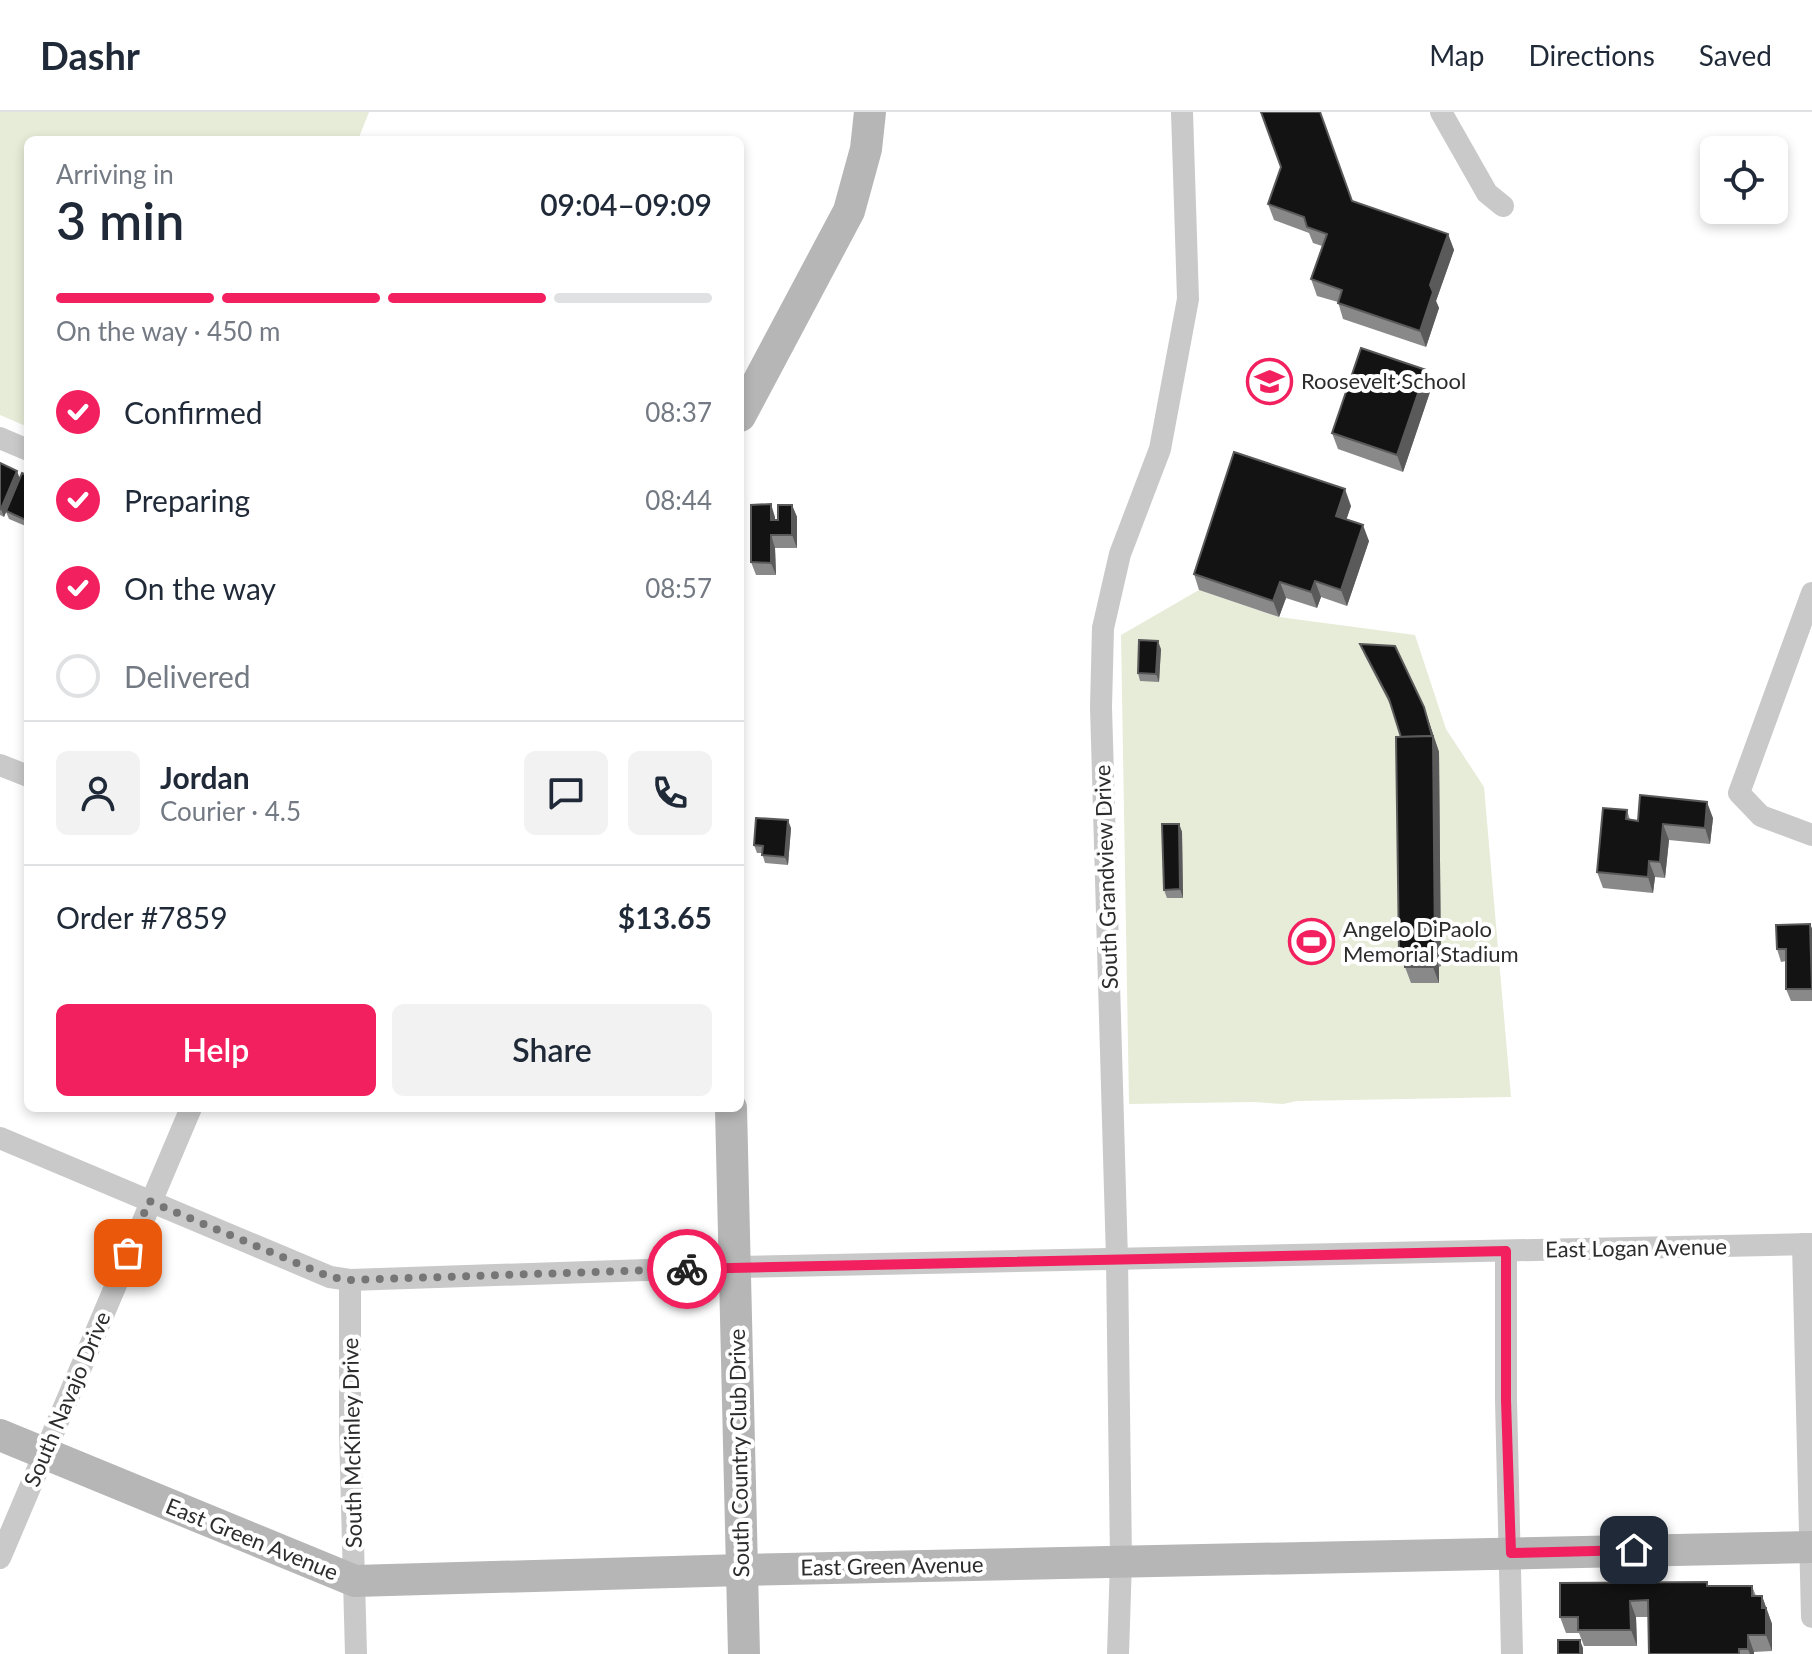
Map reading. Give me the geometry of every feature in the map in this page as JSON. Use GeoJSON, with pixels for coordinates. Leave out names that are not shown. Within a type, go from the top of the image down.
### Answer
{"type":"FeatureCollection","features":[{"type":"Feature","properties":{"kind":"street"},"geometry":{"type":"LineString","coordinates":[[744,408],[849,211],[866,149],[870,112]]}},
{"type":"Feature","properties":{"kind":"street","name":"South Grandview Drive"},"geometry":{"type":"LineString","coordinates":[[1118,1654],[1121,1561],[1117,1259],[1101,707],[1103,628],[1120,554],[1160,449],[1188,299],[1182,112]]}},
{"type":"Feature","properties":{"kind":"street"},"geometry":{"type":"LineString","coordinates":[[1441,112],[1487,193],[1503,206]]}},
{"type":"Feature","properties":{"kind":"street"},"geometry":{"type":"LineString","coordinates":[[0,438],[24,448]]}},
{"type":"Feature","properties":{"kind":"street"},"geometry":{"type":"LineString","coordinates":[[1812,593],[1739,793],[1761,816],[1812,835]]}},
{"type":"Feature","properties":{"kind":"street"},"geometry":{"type":"LineString","coordinates":[[0,765],[24,774]]}},
{"type":"Feature","properties":{"kind":"street","name":"South Navajo Drive"},"geometry":{"type":"LineString","coordinates":[[0,1558],[189,1112]]}},
{"type":"Feature","properties":{"kind":"street","name":"South Country Club Drive"},"geometry":{"type":"LineString","coordinates":[[731,1112],[744,1654]]}},
{"type":"Feature","properties":{"kind":"street","name":"East Logan Avenue"},"geometry":{"type":"LineString","coordinates":[[0,1138],[330,1277],[350,1280],[735,1267],[1808,1244]]}},
{"type":"Feature","properties":{"kind":"street"},"geometry":{"type":"LineString","coordinates":[[1808,1244],[1812,1617]]}},
{"type":"Feature","properties":{"kind":"street"},"geometry":{"type":"LineString","coordinates":[[1506,1251],[1512,1654]]}},
{"type":"Feature","properties":{"kind":"street","name":"South McKinley Drive"},"geometry":{"type":"LineString","coordinates":[[350,1280],[350,1432],[356,1654]]}},
{"type":"Feature","properties":{"kind":"street","name":"East Green Avenue"},"geometry":{"type":"LineString","coordinates":[[0,1435],[355,1581],[1811,1547]]}},
{"type":"Feature","properties":{"kind":"green space"},"geometry":{"type":"Polygon","coordinates":[[[0,112],[369,112],[360,136],[24,136],[24,425],[0,415],[0,112]]]}},
{"type":"Feature","properties":{"kind":"green space","name":"Angelo DiPaolo Memorial Stadium"},"geometry":{"type":"Polygon","coordinates":[[[1199,590],[1279,617],[1415,635],[1446,729],[1484,787],[1511,1097],[1297,1101],[1283,1104],[1129,1104],[1121,635],[1199,590]]]}},
{"type":"Feature","properties":{"kind":"building"},"geometry":{"type":"Polygon","coordinates":[[[1261,112],[1320,112],[1352,201],[1448,234],[1430,285],[1433,292],[1420,331],[1338,303],[1342,290],[1311,279],[1327,234],[1307,227],[1304,217],[1268,204],[1281,167],[1261,112]]]}},
{"type":"Feature","properties":{"kind":"building"},"geometry":{"type":"Polygon","coordinates":[[[1361,348],[1426,370],[1397,455],[1332,433],[1361,348]]]}},
{"type":"Feature","properties":{"kind":"building"},"geometry":{"type":"Polygon","coordinates":[[[1234,452],[1345,489],[1336,516],[1363,525],[1341,590],[1315,581],[1311,592],[1280,582],[1273,601],[1194,574],[1234,452]]]}},
{"type":"Feature","properties":{"kind":"building"},"geometry":{"type":"Polygon","coordinates":[[[0,463],[17,471],[1,509],[0,508],[0,463]]]}},
{"type":"Feature","properties":{"kind":"building"},"geometry":{"type":"Polygon","coordinates":[[[22,473],[24,519],[6,511],[22,473]]]}},
{"type":"Feature","properties":{"kind":"building"},"geometry":{"type":"Polygon","coordinates":[[[771,504],[771,520],[778,520],[778,505],[792,505],[792,535],[771,535],[771,563],[751,562],[751,505],[771,504]]]}},
{"type":"Feature","properties":{"kind":"building"},"geometry":{"type":"Polygon","coordinates":[[[1139,640],[1158,641],[1156,674],[1138,673],[1139,640]]]}},
{"type":"Feature","properties":{"kind":"building"},"geometry":{"type":"Polygon","coordinates":[[[1360,644],[1395,646],[1424,707],[1432,736],[1401,737],[1389,699],[1360,644]]]}},
{"type":"Feature","properties":{"kind":"building"},"geometry":{"type":"Polygon","coordinates":[[[1433,736],[1433,967],[1405,967],[1405,951],[1399,951],[1396,737],[1433,736]]]}},
{"type":"Feature","properties":{"kind":"building"},"geometry":{"type":"Polygon","coordinates":[[[1640,795],[1707,802],[1705,828],[1663,824],[1660,862],[1649,861],[1648,877],[1597,872],[1603,808],[1627,810],[1626,819],[1638,821],[1640,795]]]}},
{"type":"Feature","properties":{"kind":"building"},"geometry":{"type":"Polygon","coordinates":[[[756,818],[788,820],[785,857],[762,855],[763,846],[754,845],[756,818]]]}},
{"type":"Feature","properties":{"kind":"building"},"geometry":{"type":"Polygon","coordinates":[[[1162,824],[1179,824],[1180,889],[1164,890],[1162,824]]]}},
{"type":"Feature","properties":{"kind":"building"},"geometry":{"type":"Polygon","coordinates":[[[1810,924],[1812,989],[1786,989],[1786,949],[1777,949],[1776,925],[1810,924]]]}},
{"type":"Feature","properties":{"kind":"building"},"geometry":{"type":"Polygon","coordinates":[[[1707,1582],[1707,1586],[1752,1586],[1752,1596],[1762,1596],[1762,1608],[1766,1608],[1766,1635],[1748,1635],[1748,1649],[1739,1649],[1739,1654],[1649,1654],[1648,1600],[1630,1601],[1631,1630],[1578,1630],[1578,1617],[1560,1617],[1560,1583],[1707,1582]]]}},
{"type":"Feature","properties":{"kind":"building"},"geometry":{"type":"Polygon","coordinates":[[[1558,1640],[1580,1640],[1580,1654],[1558,1654],[1558,1640]]]}},
{"type":"Feature","properties":{"kind":"way so far"},"geometry":{"type":"LineString","coordinates":[[128,1253],[149,1201],[330,1277],[350,1280],[687,1269]]}},
{"type":"Feature","properties":{"kind":"place","name":"Roosevelt School"},"geometry":{"type":"Point","coordinates":[1270,381]}},
{"type":"Feature","properties":{"kind":"place","name":"Angelo DiPaolo Memorial Stadium"},"geometry":{"type":"Point","coordinates":[1312,942]}},
{"type":"Feature","properties":{"kind":"route"},"geometry":{"type":"LineString","coordinates":[[687,1269],[1506,1251],[1506,1400],[1511,1553],[1634,1550]]}}]}
